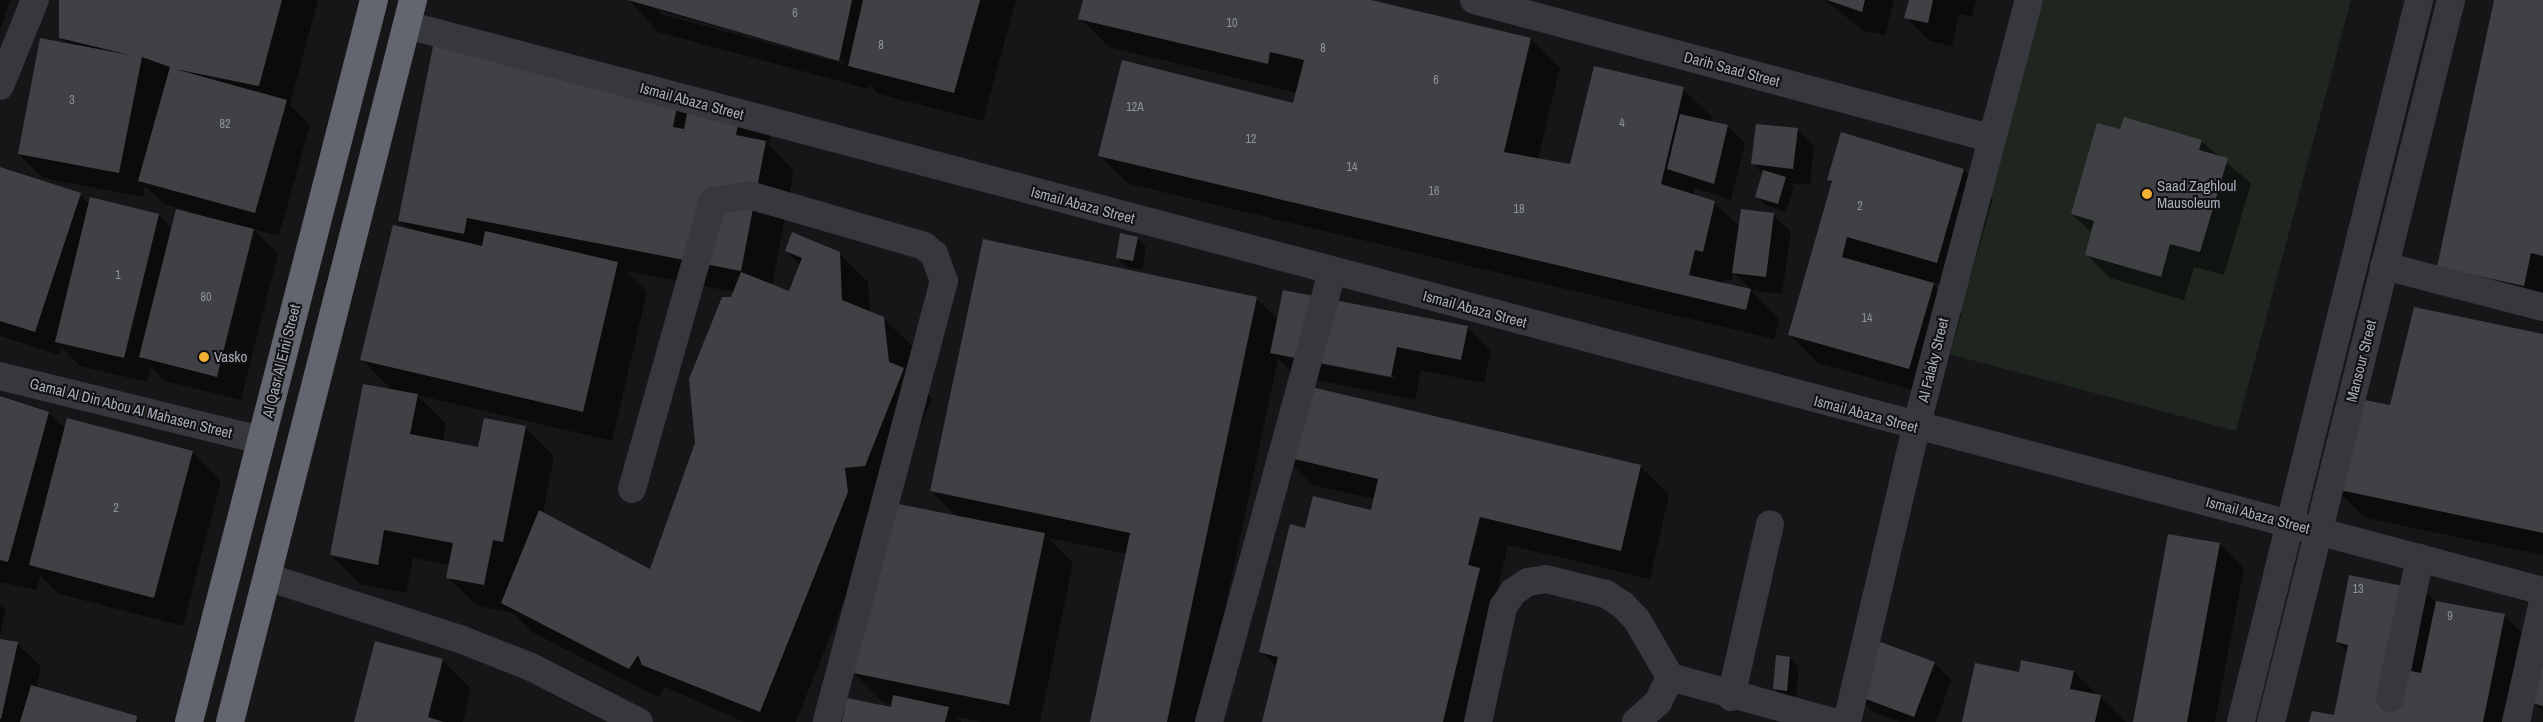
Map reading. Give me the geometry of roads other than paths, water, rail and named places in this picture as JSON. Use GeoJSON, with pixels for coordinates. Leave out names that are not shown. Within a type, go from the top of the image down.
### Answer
{"type":"FeatureCollection","features":[{"type":"Feature","properties":{"kind":"highway","name":"Al Qasr Al Eini Street"},"geometry":{"type":"LineString","coordinates":[[189,722],[374,0]]}},
{"type":"Feature","properties":{"kind":"highway"},"geometry":{"type":"LineString","coordinates":[[230,722],[410,12]]}},
{"type":"Feature","properties":{"kind":"street"},"geometry":{"type":"LineString","coordinates":[[0,86],[35,0]]}},
{"type":"Feature","properties":{"kind":"street","name":"Darih Saad Street"},"geometry":{"type":"LineString","coordinates":[[1474,0],[1990,138]]}},
{"type":"Feature","properties":{"kind":"street","name":"Al Falaky Street"},"geometry":{"type":"LineString","coordinates":[[1846,722],[1916,428],[1990,138],[2030,0]]}},
{"type":"Feature","properties":{"kind":"street","name":"Mansour Street"},"geometry":{"type":"LineString","coordinates":[[2241,722],[2419,0]]}},
{"type":"Feature","properties":{"kind":"street","name":"Mansour Street"},"geometry":{"type":"LineString","coordinates":[[2271,722],[2450,0]]}},
{"type":"Feature","properties":{"kind":"street","name":"Ismail Abaza Street"},"geometry":{"type":"LineString","coordinates":[[410,12],[1332,271],[1916,428],[2318,530],[2543,591]]}},
{"type":"Feature","properties":{"kind":"street"},"geometry":{"type":"LineString","coordinates":[[632,489],[713,201],[749,195],[924,246],[934,254],[944,281],[827,722]]}},
{"type":"Feature","properties":{"kind":"street"},"geometry":{"type":"LineString","coordinates":[[2384,266],[2543,307]]}},
{"type":"Feature","properties":{"kind":"street"},"geometry":{"type":"LineString","coordinates":[[1209,722],[1332,271]]}},
{"type":"Feature","properties":{"kind":"street","name":"Gamal Al Din Abou Al Mahasen Street"},"geometry":{"type":"LineString","coordinates":[[0,376],[261,440]]}},
{"type":"Feature","properties":{"kind":"street"},"geometry":{"type":"LineString","coordinates":[[1731,697],[1770,524]]}},
{"type":"Feature","properties":{"kind":"street"},"geometry":{"type":"LineString","coordinates":[[2390,698],[2420,558]]}},
{"type":"Feature","properties":{"kind":"street"},"geometry":{"type":"LineString","coordinates":[[267,577],[469,642],[531,667],[639,722]]}},
{"type":"Feature","properties":{"kind":"street"},"geometry":{"type":"LineString","coordinates":[[1478,722],[1504,607],[1514,592],[1528,582],[1546,579],[1606,594],[1623,605],[1637,620],[1670,677],[1731,697],[1832,722]]}},
{"type":"Feature","properties":{"kind":"street"},"geometry":{"type":"LineString","coordinates":[[2516,722],[2543,601]]}},
{"type":"Feature","properties":{"kind":"street"},"geometry":{"type":"LineString","coordinates":[[1636,722],[1658,702],[1670,677]]}},
{"type":"Feature","properties":{"kind":"place","name":"Saad Zaghloul Mausoleum"},"geometry":{"type":"Point","coordinates":[2147,194]}},
{"type":"Feature","properties":{"kind":"place","name":"Vasko"},"geometry":{"type":"Point","coordinates":[204,357]}}]}
